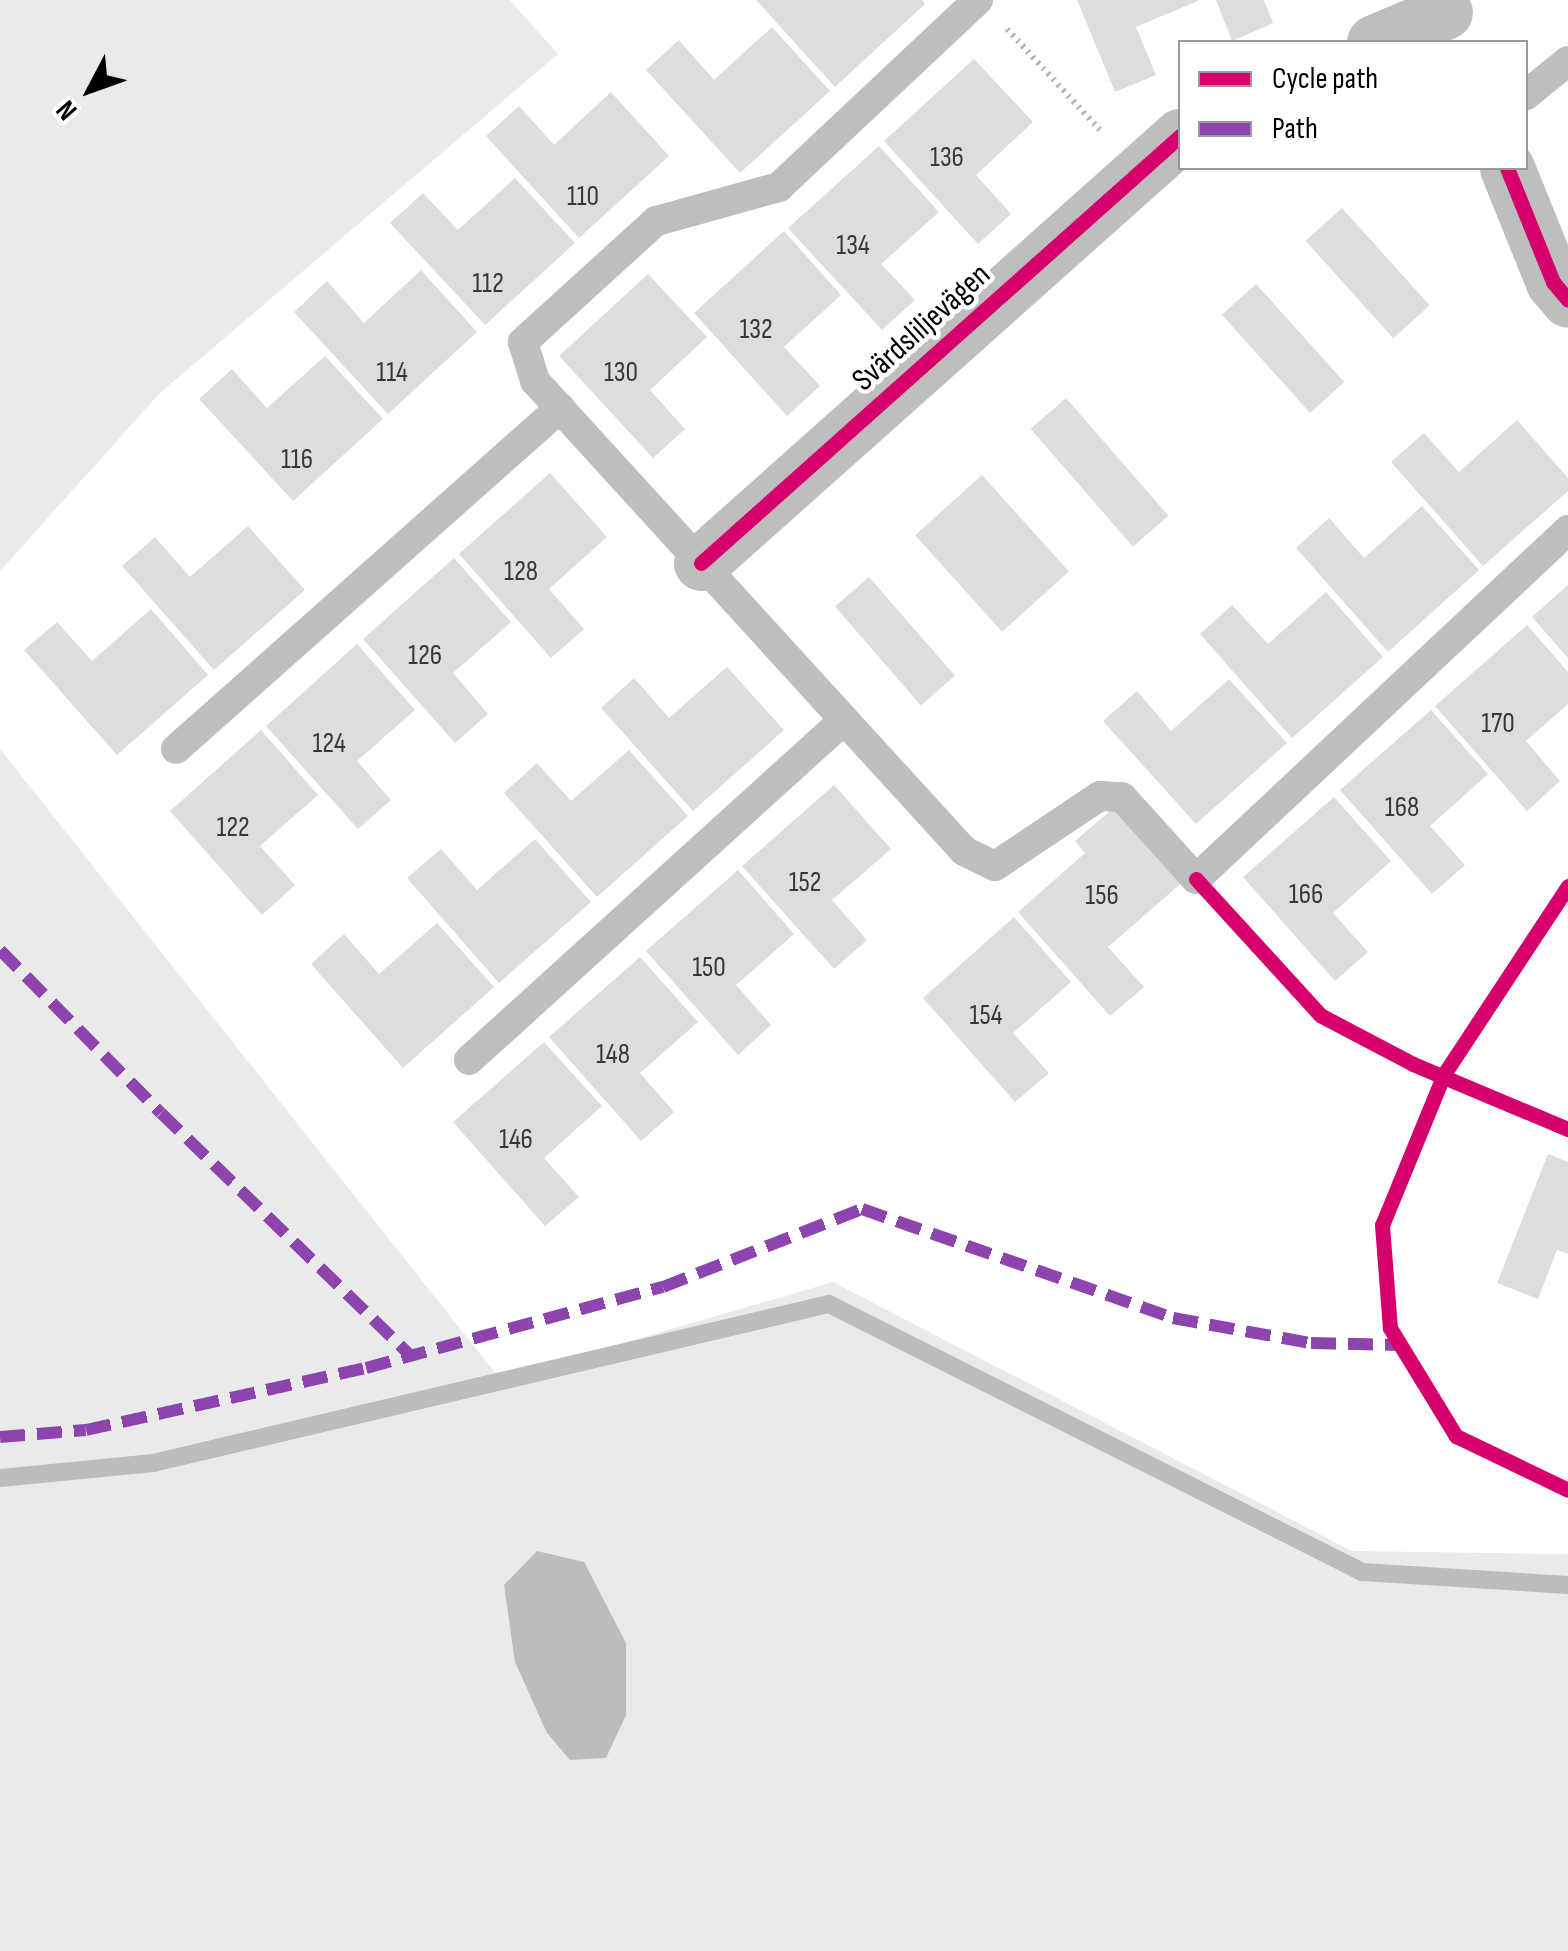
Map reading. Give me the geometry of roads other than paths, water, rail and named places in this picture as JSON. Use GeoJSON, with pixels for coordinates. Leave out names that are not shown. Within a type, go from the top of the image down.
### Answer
{"type":"FeatureCollection","features":[{"type":"Feature","properties":{"kind":"street"},"geometry":{"type":"LineString","coordinates":[[1380,40],[1448,18]]}},
{"type":"Feature","properties":{"kind":"street","name":"Svärdsliljevägen"},"geometry":{"type":"LineString","coordinates":[[701,562],[1178,138]]}},
{"type":"Feature","properties":{"kind":"street"},"geometry":{"type":"LineString","coordinates":[[1508,170],[1553,282],[1568,300]]}},
{"type":"Feature","properties":{"kind":"lane"},"geometry":{"type":"LineString","coordinates":[[986,7],[779,187],[656,220],[523,342],[535,381],[964,851],[994,866],[1100,796],[1122,796],[1196,879],[1568,530]]}},
{"type":"Feature","properties":{"kind":"lane"},"geometry":{"type":"LineString","coordinates":[[1528,93],[1568,60]]}},
{"type":"Feature","properties":{"kind":"lane"},"geometry":{"type":"LineString","coordinates":[[176,748],[560,408]]}},
{"type":"Feature","properties":{"kind":"lane"},"geometry":{"type":"LineString","coordinates":[[470,1060],[844,720]]}},
{"type":"Feature","properties":{"kind":"waterway"},"geometry":{"type":"LineString","coordinates":[[0,1478],[153,1463],[829,1304],[1362,1572],[1568,1585]]}}]}
